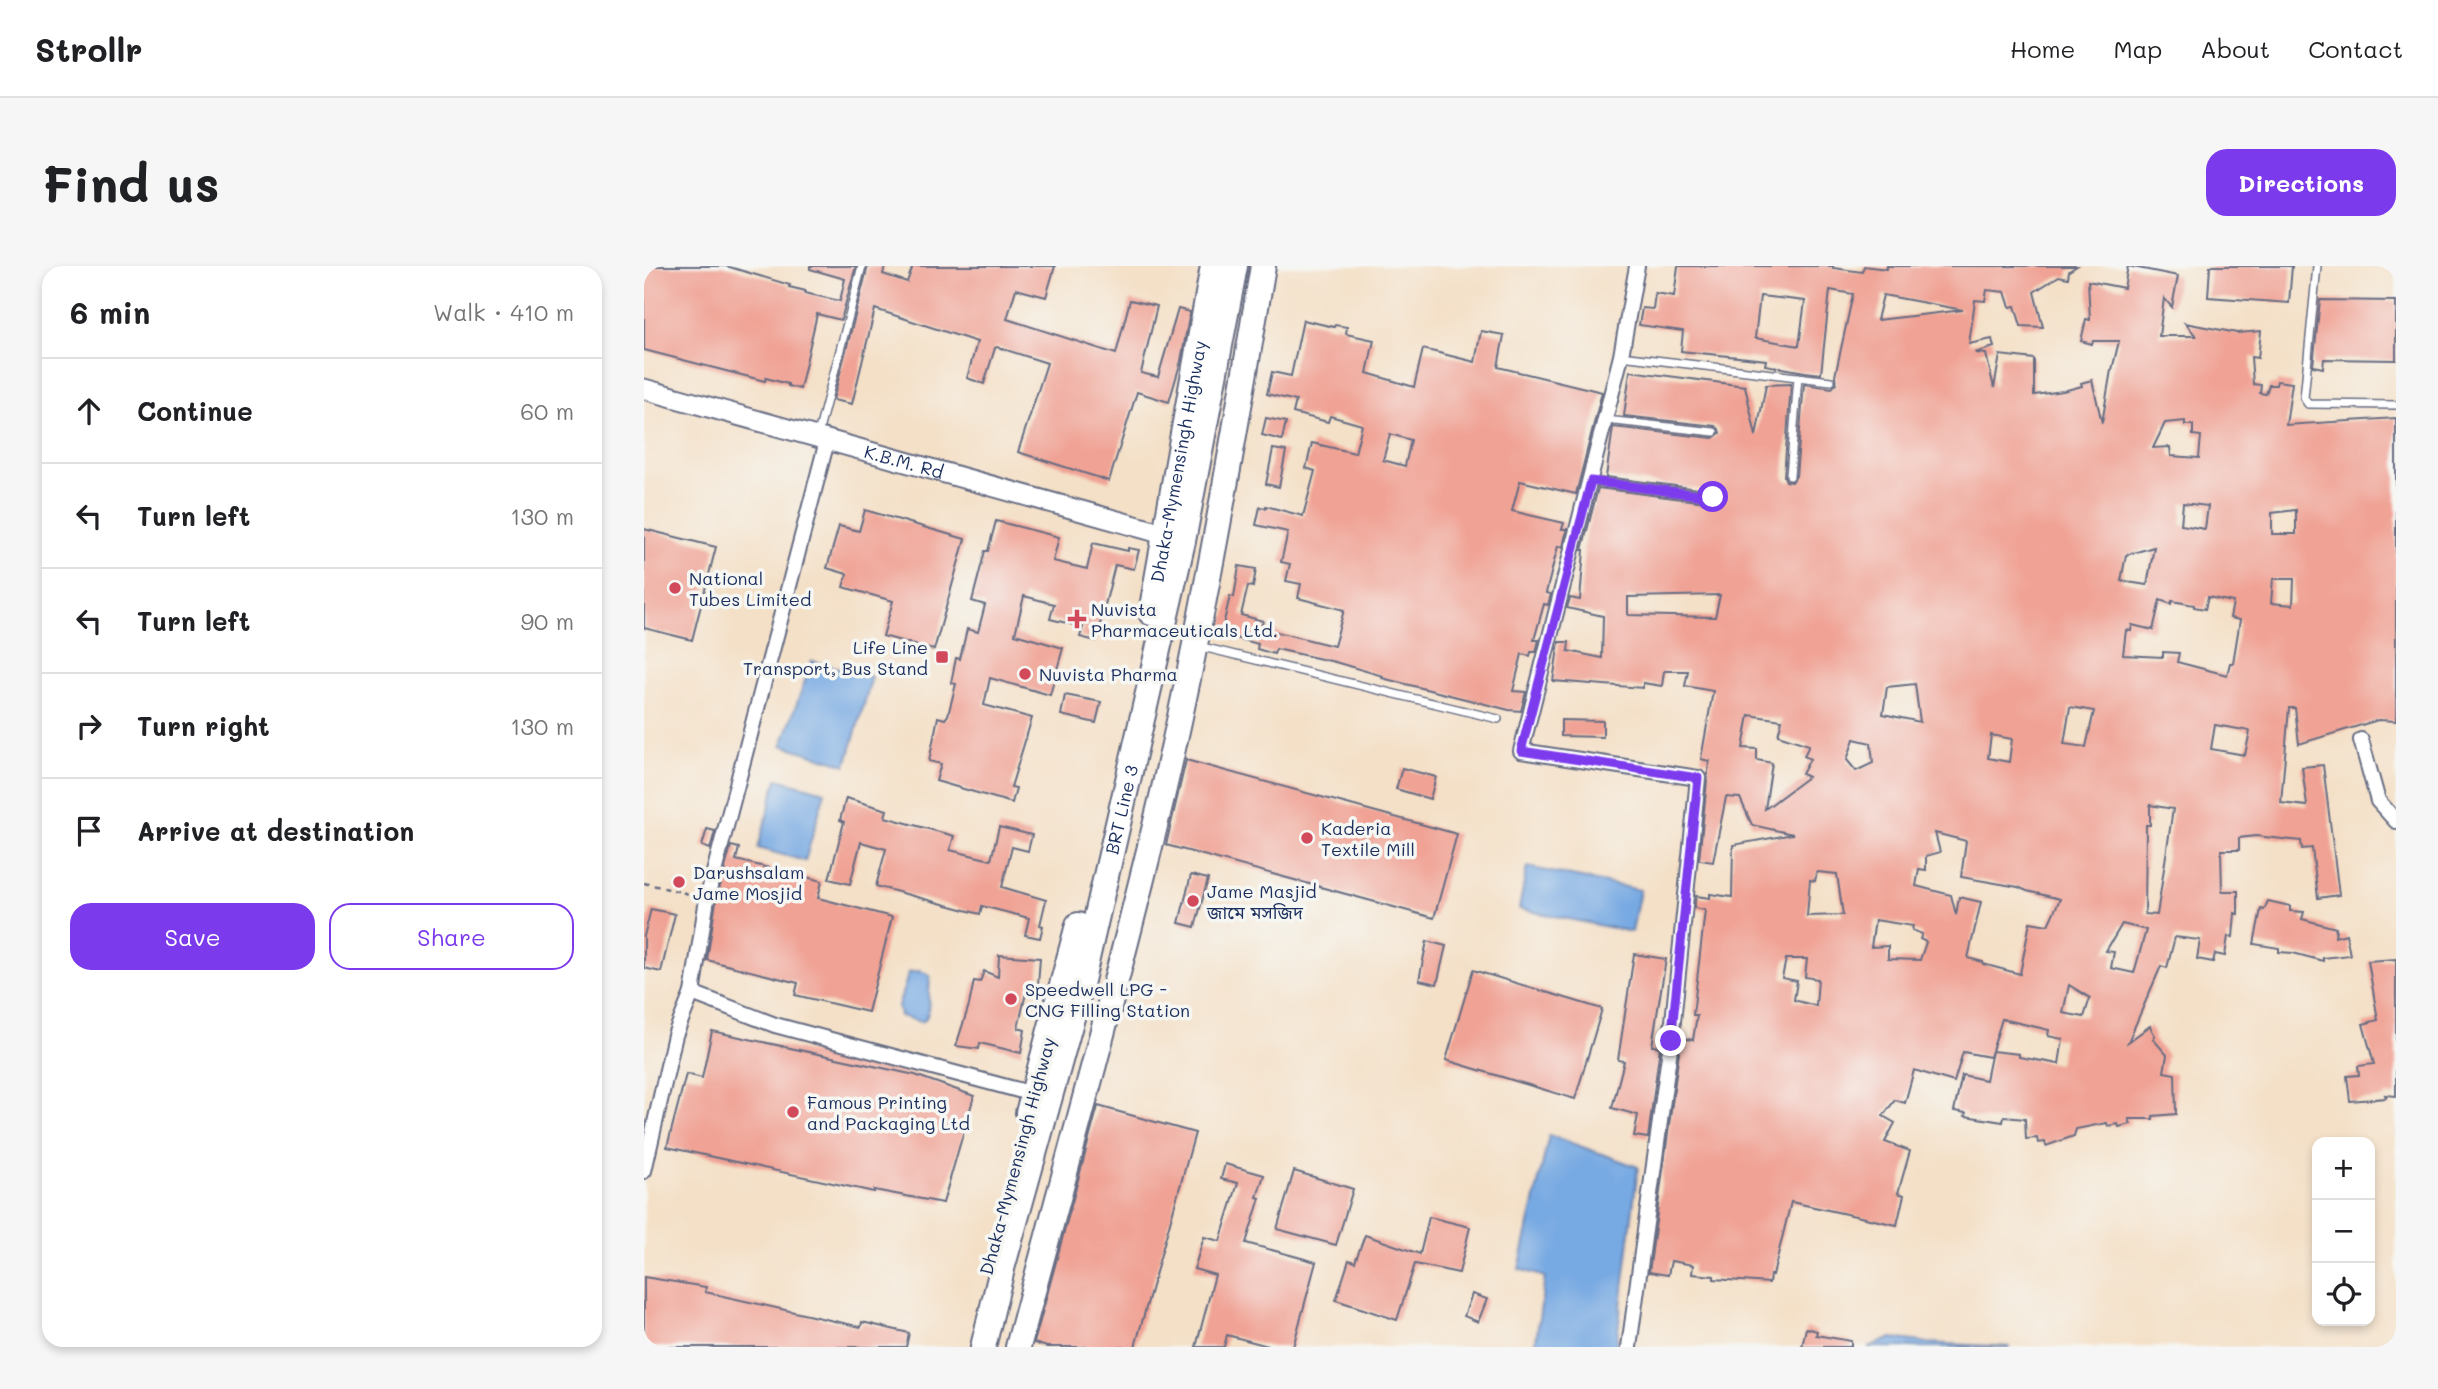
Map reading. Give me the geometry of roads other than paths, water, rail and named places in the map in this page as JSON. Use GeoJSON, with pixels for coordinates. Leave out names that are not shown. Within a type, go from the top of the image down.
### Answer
{"type":"FeatureCollection","features":[{"type":"Feature","properties":{"kind":"highway","name":"Dhaka-Mymensingh Highway"},"geometry":{"type":"LineString","coordinates":[[967,1347],[1125,741],[1147,637],[1213,266]]}},
{"type":"Feature","properties":{"kind":"highway","name":"BRT Line 3"},"geometry":{"type":"LineString","coordinates":[[983,1347],[1003,1265],[1080,989],[1183,541],[1235,266]]}},
{"type":"Feature","properties":{"kind":"highway"},"geometry":{"type":"LineString","coordinates":[[1018,1347],[1162,797],[1194,645],[1263,266]]}},
{"type":"Feature","properties":{"kind":"street"},"geometry":{"type":"LineString","coordinates":[[1629,1347],[1671,1041],[1698,778],[1521,751],[1606,420],[1637,266]]}},
{"type":"Feature","properties":{"kind":"street","name":"K.B.M. Rd"},"geometry":{"type":"LineString","coordinates":[[644,389],[1164,534]]}},
{"type":"Feature","properties":{"kind":"street"},"geometry":{"type":"LineString","coordinates":[[644,1171],[676,1035],[692,993],[707,899],[822,440]]}},
{"type":"Feature","properties":{"kind":"street"},"geometry":{"type":"LineString","coordinates":[[2361,740],[2378,801],[2396,821]]}},
{"type":"Feature","properties":{"kind":"street"},"geometry":{"type":"LineString","coordinates":[[692,993],[775,1025],[1033,1094]]}},
{"type":"Feature","properties":{"kind":"lane"},"geometry":{"type":"LineString","coordinates":[[822,440],[862,266]]}},
{"type":"Feature","properties":{"kind":"lane"},"geometry":{"type":"LineString","coordinates":[[2317,266],[2304,398],[2308,404],[2396,405]]}},
{"type":"Feature","properties":{"kind":"lane"},"geometry":{"type":"LineString","coordinates":[[1621,356],[1831,381]]}},
{"type":"Feature","properties":{"kind":"lane"},"geometry":{"type":"LineString","coordinates":[[1790,476],[1798,377]]}},
{"type":"Feature","properties":{"kind":"lane"},"geometry":{"type":"LineString","coordinates":[[1606,420],[1714,432]]}},
{"type":"Feature","properties":{"kind":"lane"},"geometry":{"type":"LineString","coordinates":[[1591,481],[1713,497]]}},
{"type":"Feature","properties":{"kind":"lane"},"geometry":{"type":"LineString","coordinates":[[1194,645],[1498,719]]}},
{"type":"Feature","properties":{"kind":"water"},"geometry":{"type":"Polygon","coordinates":[[[812,661],[872,677],[846,765],[782,745],[812,661]]]}},
{"type":"Feature","properties":{"kind":"water"},"geometry":{"type":"Polygon","coordinates":[[[777,779],[825,792],[805,861],[758,848],[777,779]]]}},
{"type":"Feature","properties":{"kind":"water"},"geometry":{"type":"Polygon","coordinates":[[[1527,867],[1640,890],[1632,932],[1519,909],[1527,867]]]}},
{"type":"Feature","properties":{"kind":"water"},"geometry":{"type":"Polygon","coordinates":[[[920,971],[930,975],[928,1013],[921,1022],[900,1016],[898,1006],[909,972],[920,971]]]}},
{"type":"Feature","properties":{"kind":"water"},"geometry":{"type":"Polygon","coordinates":[[[1549,1135],[1638,1167],[1616,1347],[1535,1347],[1545,1277],[1519,1269],[1549,1135]]]}},
{"type":"Feature","properties":{"kind":"water"},"geometry":{"type":"Polygon","coordinates":[[[1892,1338],[1928,1343],[2011,1347],[1868,1347],[1892,1338]]]}},
{"type":"Feature","properties":{"kind":"place","name":"National Tubes Limited"},"geometry":{"type":"Point","coordinates":[675,588]}},
{"type":"Feature","properties":{"kind":"place","name":"Nuvista Pharmaceuticals Ltd."},"geometry":{"type":"Point","coordinates":[1077,619]}},
{"type":"Feature","properties":{"kind":"place","name":"Life Line Transport, Bus Stand"},"geometry":{"type":"Point","coordinates":[942,657]}},
{"type":"Feature","properties":{"kind":"place","name":"Nuvista Pharma"},"geometry":{"type":"Point","coordinates":[1025,674]}},
{"type":"Feature","properties":{"kind":"place","name":"Kaderia Textile Mill"},"geometry":{"type":"Point","coordinates":[1307,838]}},
{"type":"Feature","properties":{"kind":"place","name":"Darushsalam Jame Mosjid"},"geometry":{"type":"Point","coordinates":[679,882]}},
{"type":"Feature","properties":{"kind":"place","name":"Jame Masjid জামে মসজিদ"},"geometry":{"type":"Point","coordinates":[1193,901]}},
{"type":"Feature","properties":{"kind":"place","name":"Speedwell LPG - CNG Filling Station"},"geometry":{"type":"Point","coordinates":[1011,999]}},
{"type":"Feature","properties":{"kind":"place","name":"Famous Printing and Packaging Ltd"},"geometry":{"type":"Point","coordinates":[793,1112]}}]}
